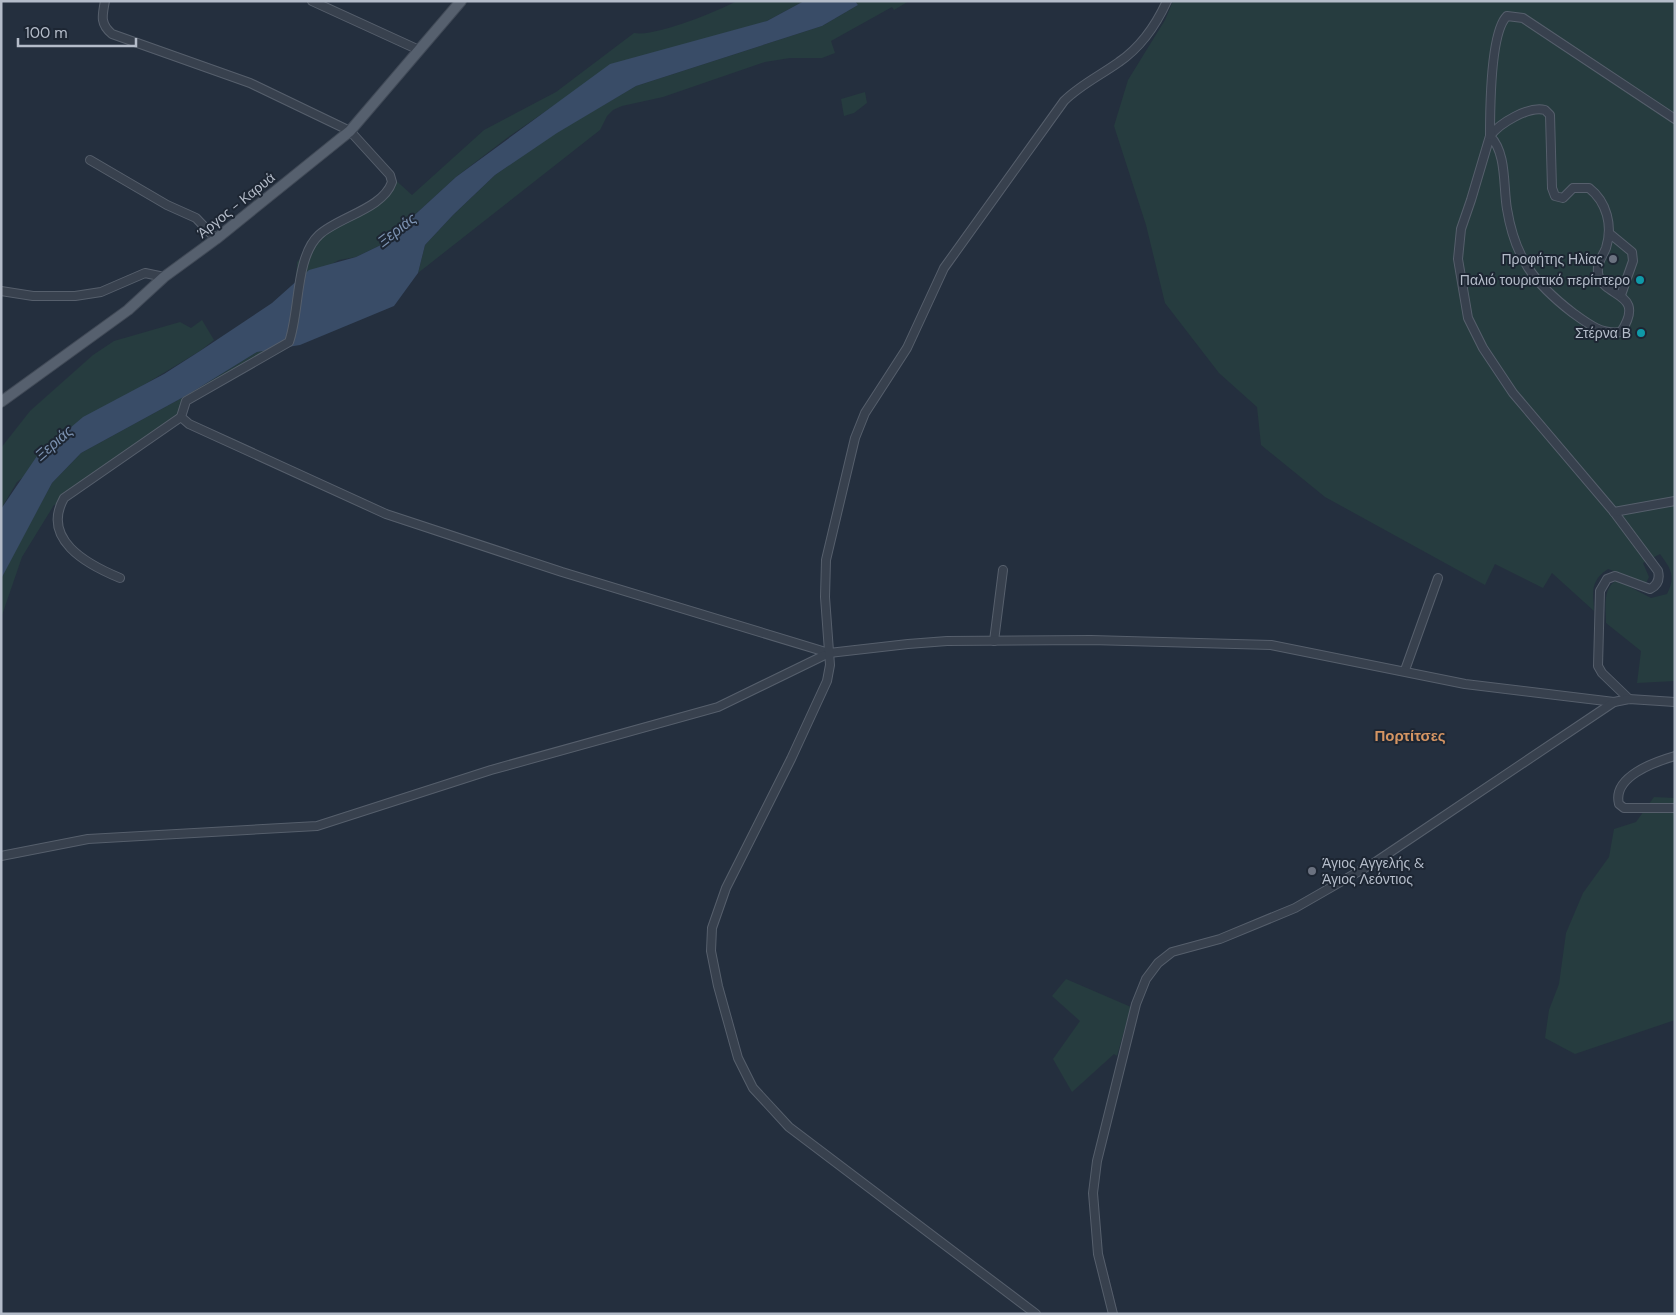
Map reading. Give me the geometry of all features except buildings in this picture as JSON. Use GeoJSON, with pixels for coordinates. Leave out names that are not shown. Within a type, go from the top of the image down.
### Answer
{"type":"FeatureCollection","features":[{"type":"Feature","properties":{"kind":"main road","name":"Άργος - Καρυά"},"geometry":{"type":"LineString","coordinates":[[1,402],[128,310],[164,277],[216,239],[350,131],[460,2]]}},
{"type":"Feature","properties":{"kind":"street"},"geometry":{"type":"LineString","coordinates":[[105,1],[102,20],[104,28],[112,34],[250,83],[350,131],[390,174],[392,182],[390,189],[384,196],[318,236],[303,266],[294,329],[290,342],[186,401],[181,417],[64,498],[56,518],[67,546],[84,559],[120,578]]}},
{"type":"Feature","properties":{"kind":"street"},"geometry":{"type":"LineString","coordinates":[[312,1],[419,50]]}},
{"type":"Feature","properties":{"kind":"street"},"geometry":{"type":"LineString","coordinates":[[1036,1314],[789,1127],[753,1088],[738,1058],[714,968],[711,943],[713,920],[726,888],[823,694],[829,676],[825,613],[826,560],[853,442],[862,418],[907,348],[944,268],[998,190],[1064,101],[1135,49],[1152,28],[1167,1]]}},
{"type":"Feature","properties":{"kind":"street"},"geometry":{"type":"LineString","coordinates":[[1629,699],[1602,673],[1598,666],[1600,591],[1610,577],[1620,576],[1650,589],[1654,587],[1659,577],[1655,565],[1614,512],[1514,393],[1483,348],[1468,318],[1458,259],[1460,229],[1472,200],[1490,136],[1491,88],[1499,27],[1507,16],[1513,15],[1523,18],[1675,119]]}},
{"type":"Feature","properties":{"kind":"street"},"geometry":{"type":"LineString","coordinates":[[1536,110],[1548,112],[1552,188],[1555,196],[1563,198],[1573,188],[1589,188],[1606,210],[1609,233],[1598,263],[1600,278],[1609,289],[1621,295],[1629,308],[1627,323],[1621,332],[1612,333],[1592,327],[1543,287],[1526,267],[1507,210],[1500,150],[1490,136],[1498,126],[1516,117],[1536,110]]}},
{"type":"Feature","properties":{"kind":"street"},"geometry":{"type":"LineString","coordinates":[[90,160],[167,204],[196,218],[216,239]]}},
{"type":"Feature","properties":{"kind":"street"},"geometry":{"type":"LineString","coordinates":[[1609,233],[1632,252],[1633,261],[1621,295]]}},
{"type":"Feature","properties":{"kind":"street"},"geometry":{"type":"LineString","coordinates":[[1,291],[33,296],[75,296],[101,292],[145,273],[164,277]]}},
{"type":"Feature","properties":{"kind":"street"},"geometry":{"type":"LineString","coordinates":[[181,417],[189,424],[386,514],[562,572],[829,653]]}},
{"type":"Feature","properties":{"kind":"street"},"geometry":{"type":"LineString","coordinates":[[1614,512],[1675,501]]}},
{"type":"Feature","properties":{"kind":"street"},"geometry":{"type":"LineString","coordinates":[[994,641],[1003,570]]}},
{"type":"Feature","properties":{"kind":"street"},"geometry":{"type":"LineString","coordinates":[[1405,670],[1438,578]]}},
{"type":"Feature","properties":{"kind":"street"},"geometry":{"type":"LineString","coordinates":[[1,856],[88,839],[317,826],[491,770],[718,707],[829,653],[908,644],[994,641],[1121,641],[1271,645],[1405,670],[1473,685],[1614,702],[1629,699],[1675,702]]}},
{"type":"Feature","properties":{"kind":"street"},"geometry":{"type":"LineString","coordinates":[[1113,1314],[1098,1254],[1094,1221],[1093,1193],[1097,1161],[1136,1004],[1146,979],[1158,963],[1172,952],[1228,936],[1295,908],[1377,861],[1614,702]]}},
{"type":"Feature","properties":{"kind":"street"},"geometry":{"type":"LineString","coordinates":[[1675,756],[1655,762],[1630,778],[1621,787],[1617,797],[1619,804],[1624,808],[1675,808]]}},
{"type":"Feature","properties":{"kind":"green space"},"geometry":{"type":"Polygon","coordinates":[[[737,1],[804,1],[767,21],[559,102],[507,138],[456,177],[383,244],[356,257],[339,260],[296,284],[297,262],[310,249],[318,235],[390,189],[390,175],[412,195],[484,130],[556,92],[634,33],[670,28],[737,1]]]}},
{"type":"Feature","properties":{"kind":"green space"},"geometry":{"type":"Polygon","coordinates":[[[855,1],[909,1],[894,10],[892,7],[831,41],[835,53],[822,58],[790,58],[765,62],[663,97],[622,106],[613,110],[607,116],[600,130],[418,273],[425,245],[453,215],[495,175],[557,132],[636,86],[822,26],[858,5],[855,1]]]}},
{"type":"Feature","properties":{"kind":"green space"},"geometry":{"type":"Polygon","coordinates":[[[1173,1],[1675,1],[1675,681],[1637,683],[1641,651],[1606,623],[1607,593],[1612,584],[1617,580],[1651,598],[1667,594],[1672,577],[1667,564],[1660,554],[1643,563],[1649,577],[1646,583],[1640,584],[1634,578],[1608,569],[1602,573],[1595,582],[1594,611],[1552,573],[1543,588],[1495,564],[1485,585],[1325,497],[1261,445],[1257,407],[1219,373],[1165,303],[1146,225],[1114,126],[1128,80],[1165,20],[1173,1]]]}},
{"type":"Feature","properties":{"kind":"green space"},"geometry":{"type":"Polygon","coordinates":[[[865,92],[867,103],[854,113],[844,116],[841,99],[865,92]]]}},
{"type":"Feature","properties":{"kind":"green space"},"geometry":{"type":"Polygon","coordinates":[[[202,320],[214,340],[200,351],[142,386],[17,482],[1,509],[1,448],[30,411],[93,355],[114,341],[180,322],[191,328],[202,320]]]}},
{"type":"Feature","properties":{"kind":"green space"},"geometry":{"type":"Polygon","coordinates":[[[277,349],[186,401],[181,417],[61,504],[54,505],[22,557],[1,618],[1,579],[9,562],[52,483],[81,453],[189,394],[257,352],[277,349]]]}},
{"type":"Feature","properties":{"kind":"green space"},"geometry":{"type":"Polygon","coordinates":[[[1654,797],[1675,798],[1675,1020],[1575,1054],[1545,1038],[1549,1010],[1559,984],[1566,933],[1583,893],[1609,857],[1614,829],[1636,822],[1654,797]]]}},
{"type":"Feature","properties":{"kind":"green space"},"geometry":{"type":"Polygon","coordinates":[[[1066,979],[1131,1007],[1117,1056],[1114,1054],[1072,1092],[1053,1059],[1080,1021],[1052,996],[1066,979]]]}},
{"type":"Feature","properties":{"kind":"water","name":"Ξεριάς"},"geometry":{"type":"Polygon","coordinates":[[[804,1],[855,1],[858,5],[822,26],[636,86],[557,133],[495,175],[425,245],[418,273],[394,306],[300,345],[257,352],[189,394],[81,453],[52,483],[1,579],[1,509],[37,456],[83,417],[164,374],[200,351],[272,303],[309,270],[356,257],[383,244],[456,177],[610,64],[767,21],[804,1]]]}},
{"type":"Feature","properties":{"kind":"place","name":"Προφήτης Ηλίας"},"geometry":{"type":"Point","coordinates":[1613,259]}},
{"type":"Feature","properties":{"kind":"place","name":"Παλιό τουριστικό περίπτερο"},"geometry":{"type":"Point","coordinates":[1640,280]}},
{"type":"Feature","properties":{"kind":"place","name":"Στέρνα Β"},"geometry":{"type":"Point","coordinates":[1641,333]}},
{"type":"Feature","properties":{"kind":"place","name":"Άγιος Αγγελής & Άγιος Λεόντιος"},"geometry":{"type":"Point","coordinates":[1312,871]}},
{"type":"Feature","properties":{"kind":"district","name":"Πορτίτσες"},"geometry":{"type":"Point","coordinates":[1410,736]}}]}
